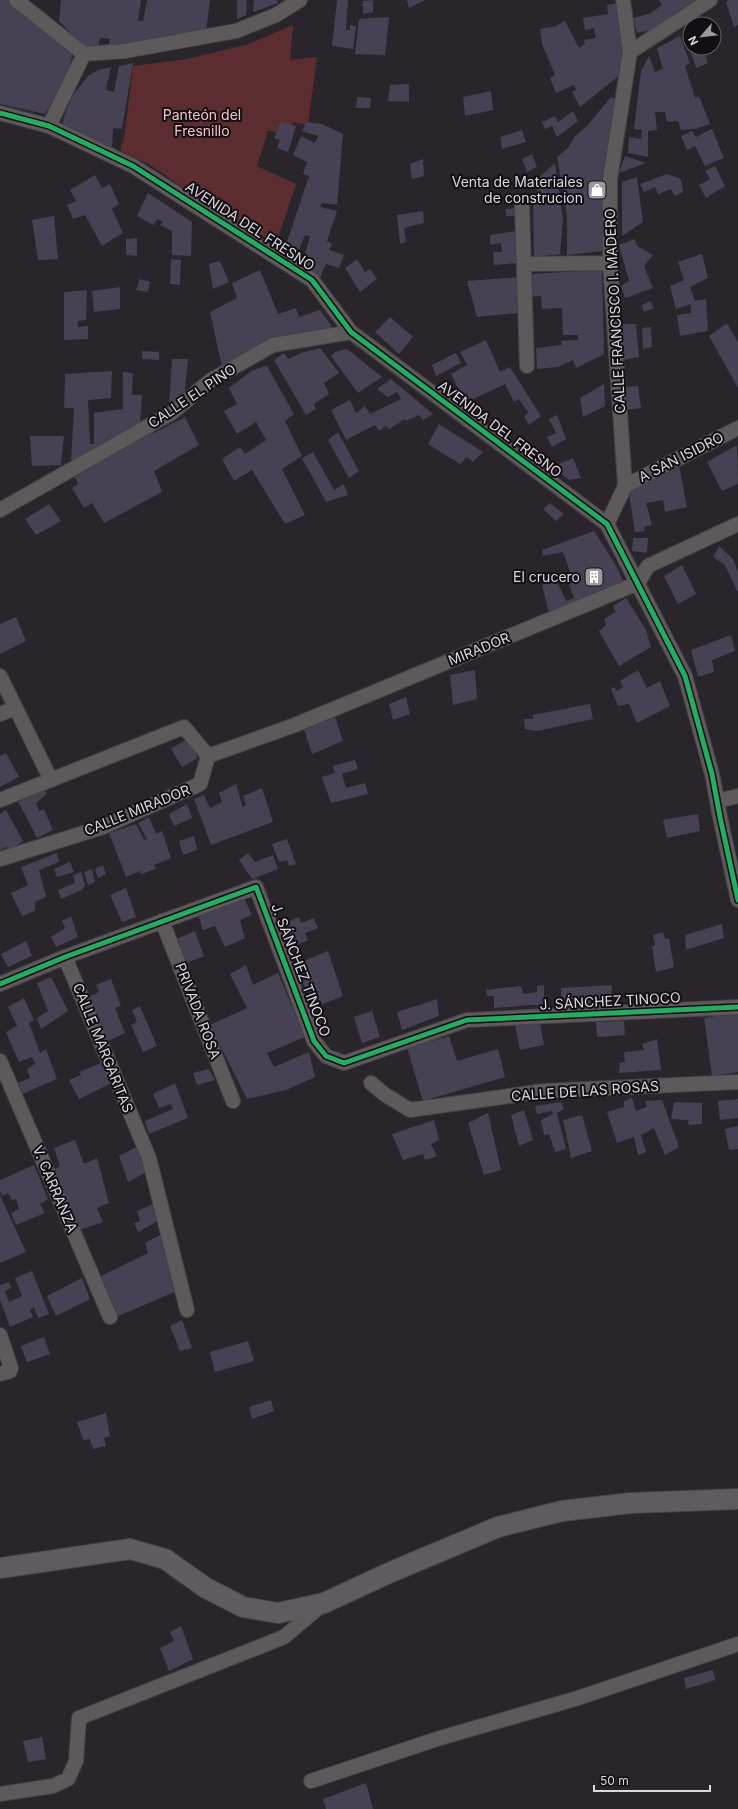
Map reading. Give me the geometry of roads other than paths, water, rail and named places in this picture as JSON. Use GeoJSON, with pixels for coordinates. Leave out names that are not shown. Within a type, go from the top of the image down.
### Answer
{"type":"FeatureCollection","features":[{"type":"Feature","properties":{"kind":"main road"},"geometry":{"type":"LineString","coordinates":[[0,1568],[130,1549],[165,1559],[206,1588],[243,1607],[278,1613],[324,1603],[391,1572],[498,1527],[562,1511],[631,1503],[738,1500]]}},
{"type":"Feature","properties":{"kind":"street"},"geometry":{"type":"LineString","coordinates":[[16,0],[84,54],[125,51],[236,31],[276,15],[300,0]]}},
{"type":"Feature","properties":{"kind":"street","name":"CALLE FRANCISCO I. MADERO"},"geometry":{"type":"LineString","coordinates":[[607,524],[625,486],[610,263],[610,179],[630,52],[623,0]]}},
{"type":"Feature","properties":{"kind":"street"},"geometry":{"type":"LineString","coordinates":[[630,52],[710,0]]}},
{"type":"Feature","properties":{"kind":"street"},"geometry":{"type":"LineString","coordinates":[[49,126],[84,54]]}},
{"type":"Feature","properties":{"kind":"street","name":"AVENIDA DEL FRESNO"},"geometry":{"type":"LineString","coordinates":[[0,113],[49,126],[133,166],[312,280],[351,332],[607,524]]}},
{"type":"Feature","properties":{"kind":"street"},"geometry":{"type":"LineString","coordinates":[[522,206],[527,366]]}},
{"type":"Feature","properties":{"kind":"street"},"geometry":{"type":"LineString","coordinates":[[525,264],[610,263]]}},
{"type":"Feature","properties":{"kind":"street","name":"CALLE EL PINO"},"geometry":{"type":"LineString","coordinates":[[0,510],[173,412],[211,380],[273,345],[351,332]]}},
{"type":"Feature","properties":{"kind":"street","name":"A SAN ISIDRO"},"geometry":{"type":"LineString","coordinates":[[625,486],[738,428]]}},
{"type":"Feature","properties":{"kind":"street"},"geometry":{"type":"LineString","coordinates":[[607,524],[685,676],[712,774],[738,900]]}},
{"type":"Feature","properties":{"kind":"street"},"geometry":{"type":"LineString","coordinates":[[638,583],[648,566],[738,524]]}},
{"type":"Feature","properties":{"kind":"street","name":"MIRADOR"},"geometry":{"type":"LineString","coordinates":[[208,756],[295,725],[638,583]]}},
{"type":"Feature","properties":{"kind":"street"},"geometry":{"type":"LineString","coordinates":[[0,676],[14,708],[51,780]]}},
{"type":"Feature","properties":{"kind":"street"},"geometry":{"type":"LineString","coordinates":[[0,714],[14,708]]}},
{"type":"Feature","properties":{"kind":"street"},"geometry":{"type":"LineString","coordinates":[[0,800],[184,726],[208,756]]}},
{"type":"Feature","properties":{"kind":"street","name":"CALLE MIRADOR"},"geometry":{"type":"LineString","coordinates":[[0,859],[103,827],[200,784],[208,756]]}},
{"type":"Feature","properties":{"kind":"street"},"geometry":{"type":"LineString","coordinates":[[717,801],[738,796]]}},
{"type":"Feature","properties":{"kind":"street","name":"J. SÁNCHEZ TINOCO"},"geometry":{"type":"LineString","coordinates":[[0,984],[65,957],[256,887],[314,1041],[326,1056],[344,1063],[467,1020],[738,1007]]}},
{"type":"Feature","properties":{"kind":"street","name":"PRIVADA ROSA"},"geometry":{"type":"LineString","coordinates":[[162,921],[233,1101]]}},
{"type":"Feature","properties":{"kind":"street","name":"CALLE MARGARITAS"},"geometry":{"type":"LineString","coordinates":[[65,957],[149,1158],[187,1310]]}},
{"type":"Feature","properties":{"kind":"street","name":"V. CARRANZA"},"geometry":{"type":"LineString","coordinates":[[0,1061],[110,1317]]}},
{"type":"Feature","properties":{"kind":"street","name":"CALLE DE LAS ROSAS"},"geometry":{"type":"LineString","coordinates":[[370,1083],[384,1094],[410,1110],[544,1091],[738,1082]]}},
{"type":"Feature","properties":{"kind":"street"},"geometry":{"type":"LineString","coordinates":[[0,1336],[11,1368],[10,1370],[0,1374]]}},
{"type":"Feature","properties":{"kind":"street"},"geometry":{"type":"LineString","coordinates":[[0,1794],[53,1786],[68,1779],[76,1761],[79,1718],[284,1637],[324,1603]]}},
{"type":"Feature","properties":{"kind":"street"},"geometry":{"type":"LineString","coordinates":[[311,1780],[437,1739],[578,1698],[738,1644]]}},
{"type":"Feature","properties":{"kind":"place","name":"Venta de Materiales de construcion"},"geometry":{"type":"Point","coordinates":[597,190]}},
{"type":"Feature","properties":{"kind":"place","name":"El crucero"},"geometry":{"type":"Point","coordinates":[594,577]}},
{"type":"Feature","properties":{"kind":"park label","name":"Panteón del Fresnillo"},"geometry":{"type":"Point","coordinates":[202,124]}}]}
